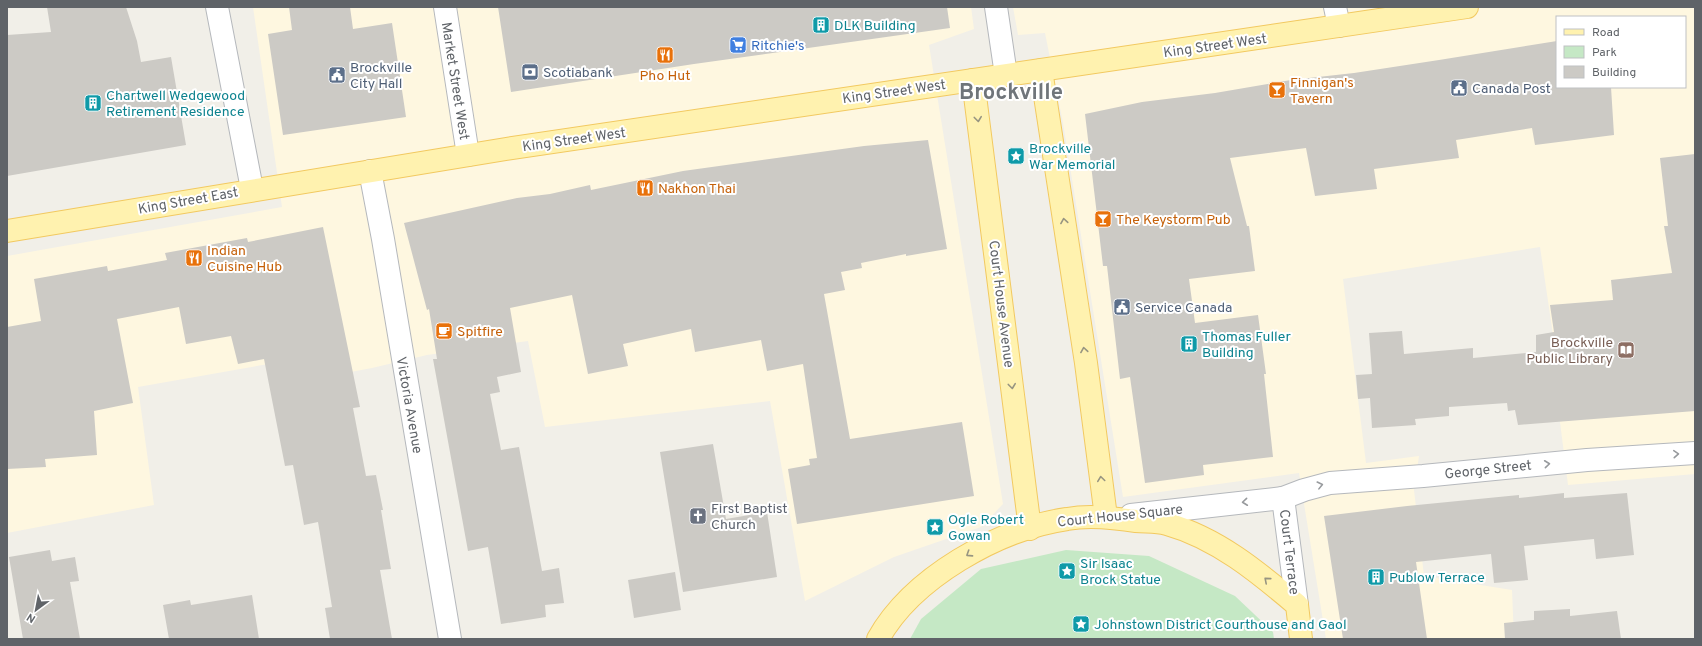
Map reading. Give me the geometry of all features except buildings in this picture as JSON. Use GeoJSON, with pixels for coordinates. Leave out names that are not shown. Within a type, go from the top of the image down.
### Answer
{"type":"FeatureCollection","features":[{"type":"Feature","properties":{"kind":"main road","name":"King Street West"},"geometry":{"type":"LineString","coordinates":[[370,171],[468,155],[1041,70],[1337,17],[1467,7]]}},
{"type":"Feature","properties":{"kind":"main road"},"geometry":{"type":"LineString","coordinates":[[1041,70],[1086,363],[1106,517]]}},
{"type":"Feature","properties":{"kind":"main road","name":"Court House Avenue"},"geometry":{"type":"LineString","coordinates":[[973,80],[1030,528]]}},
{"type":"Feature","properties":{"kind":"main road","name":"King Street East"},"geometry":{"type":"LineString","coordinates":[[7,231],[252,189],[370,171]]}},
{"type":"Feature","properties":{"kind":"main road","name":"Court House Square"},"geometry":{"type":"LineString","coordinates":[[877,639],[888,622],[907,600],[947,568],[976,550],[1030,528],[1066,519],[1106,517]]}},
{"type":"Feature","properties":{"kind":"main road","name":"Court Terrace"},"geometry":{"type":"LineString","coordinates":[[1106,517],[1166,524],[1216,544],[1257,571],[1297,605],[1301,639]]}},
{"type":"Feature","properties":{"kind":"street"},"geometry":{"type":"LineString","coordinates":[[217,7],[252,189]]}},
{"type":"Feature","properties":{"kind":"street","name":"Market Street West"},"geometry":{"type":"LineString","coordinates":[[445,7],[468,155]]}},
{"type":"Feature","properties":{"kind":"street"},"geometry":{"type":"LineString","coordinates":[[996,7],[1006,75]]}},
{"type":"Feature","properties":{"kind":"street","name":"Victoria Avenue"},"geometry":{"type":"LineString","coordinates":[[370,171],[383,239],[450,639]]}},
{"type":"Feature","properties":{"kind":"street","name":"George Street"},"geometry":{"type":"LineString","coordinates":[[1283,498],[1304,490],[1330,483],[1423,476],[1587,460],[1695,453]]}},
{"type":"Feature","properties":{"kind":"street","name":"Court House Square"},"geometry":{"type":"LineString","coordinates":[[1106,517],[1283,498]]}},
{"type":"Feature","properties":{"kind":"street","name":"Court Terrace"},"geometry":{"type":"LineString","coordinates":[[1283,498],[1297,605]]}},
{"type":"Feature","properties":{"kind":"shaded area"},"geometry":{"type":"Polygon","coordinates":[[[253,7],[971,7],[974,29],[929,45],[1003,504],[981,527],[894,557],[805,601],[770,401],[545,427],[528,341],[427,355],[372,368],[292,383],[285,361],[138,387],[154,505],[7,533],[7,256],[282,207],[253,7]]]}},
{"type":"Feature","properties":{"kind":"shaded area"},"geometry":{"type":"Polygon","coordinates":[[[1013,7],[1695,7],[1695,474],[1568,485],[1555,383],[1560,382],[1540,247],[1343,279],[1366,463],[1419,456],[1414,490],[1424,576],[1512,590],[1514,639],[1326,639],[1299,473],[1123,497],[1063,123],[1045,33],[1018,35],[1013,7]]]}},
{"type":"Feature","properties":{"kind":"green space"},"geometry":{"type":"Polygon","coordinates":[[[1066,550],[1149,556],[1235,596],[1273,632],[1274,639],[910,639],[921,619],[981,569],[1066,550]]]}},
{"type":"Feature","properties":{"kind":"place","name":"DLK Building"},"geometry":{"type":"Point","coordinates":[821,25]}},
{"type":"Feature","properties":{"kind":"place","name":"Ritchie's"},"geometry":{"type":"Point","coordinates":[738,45]}},
{"type":"Feature","properties":{"kind":"place","name":"Pho Hut"},"geometry":{"type":"Point","coordinates":[665,55]}},
{"type":"Feature","properties":{"kind":"place","name":"Scotiabank"},"geometry":{"type":"Point","coordinates":[530,72]}},
{"type":"Feature","properties":{"kind":"place","name":"Brockville City Hall"},"geometry":{"type":"Point","coordinates":[337,75]}},
{"type":"Feature","properties":{"kind":"place","name":"Canada Post"},"geometry":{"type":"Point","coordinates":[1459,88]}},
{"type":"Feature","properties":{"kind":"place","name":"Finnigan's Tavern"},"geometry":{"type":"Point","coordinates":[1277,90]}},
{"type":"Feature","properties":{"kind":"place","name":"Chartwell Wedgewood Retirement Residence"},"geometry":{"type":"Point","coordinates":[93,103]}},
{"type":"Feature","properties":{"kind":"place","name":"Brockville War Memorial"},"geometry":{"type":"Point","coordinates":[1016,156]}},
{"type":"Feature","properties":{"kind":"place","name":"Nakhon Thai"},"geometry":{"type":"Point","coordinates":[645,188]}},
{"type":"Feature","properties":{"kind":"place","name":"The Keystorm Pub"},"geometry":{"type":"Point","coordinates":[1103,219]}},
{"type":"Feature","properties":{"kind":"place","name":"Indian Cuisine Hub"},"geometry":{"type":"Point","coordinates":[194,258]}},
{"type":"Feature","properties":{"kind":"place","name":"Service Canada"},"geometry":{"type":"Point","coordinates":[1122,307]}},
{"type":"Feature","properties":{"kind":"place","name":"Spitfire"},"geometry":{"type":"Point","coordinates":[444,331]}},
{"type":"Feature","properties":{"kind":"place","name":"Thomas Fuller Building"},"geometry":{"type":"Point","coordinates":[1189,344]}},
{"type":"Feature","properties":{"kind":"place","name":"Brockville Public Library"},"geometry":{"type":"Point","coordinates":[1626,350]}},
{"type":"Feature","properties":{"kind":"place","name":"First Baptist Church"},"geometry":{"type":"Point","coordinates":[698,516]}},
{"type":"Feature","properties":{"kind":"place","name":"Ogle Robert Gowan"},"geometry":{"type":"Point","coordinates":[935,527]}},
{"type":"Feature","properties":{"kind":"place","name":"Sir Isaac Brock Statue"},"geometry":{"type":"Point","coordinates":[1067,571]}},
{"type":"Feature","properties":{"kind":"place","name":"Publow Terrace"},"geometry":{"type":"Point","coordinates":[1376,577]}},
{"type":"Feature","properties":{"kind":"place","name":"Johnstown District Courthouse and Gaol"},"geometry":{"type":"Point","coordinates":[1081,624]}},
{"type":"Feature","properties":{"kind":"district","name":"Brockville"},"geometry":{"type":"Point","coordinates":[1011,91]}}]}
